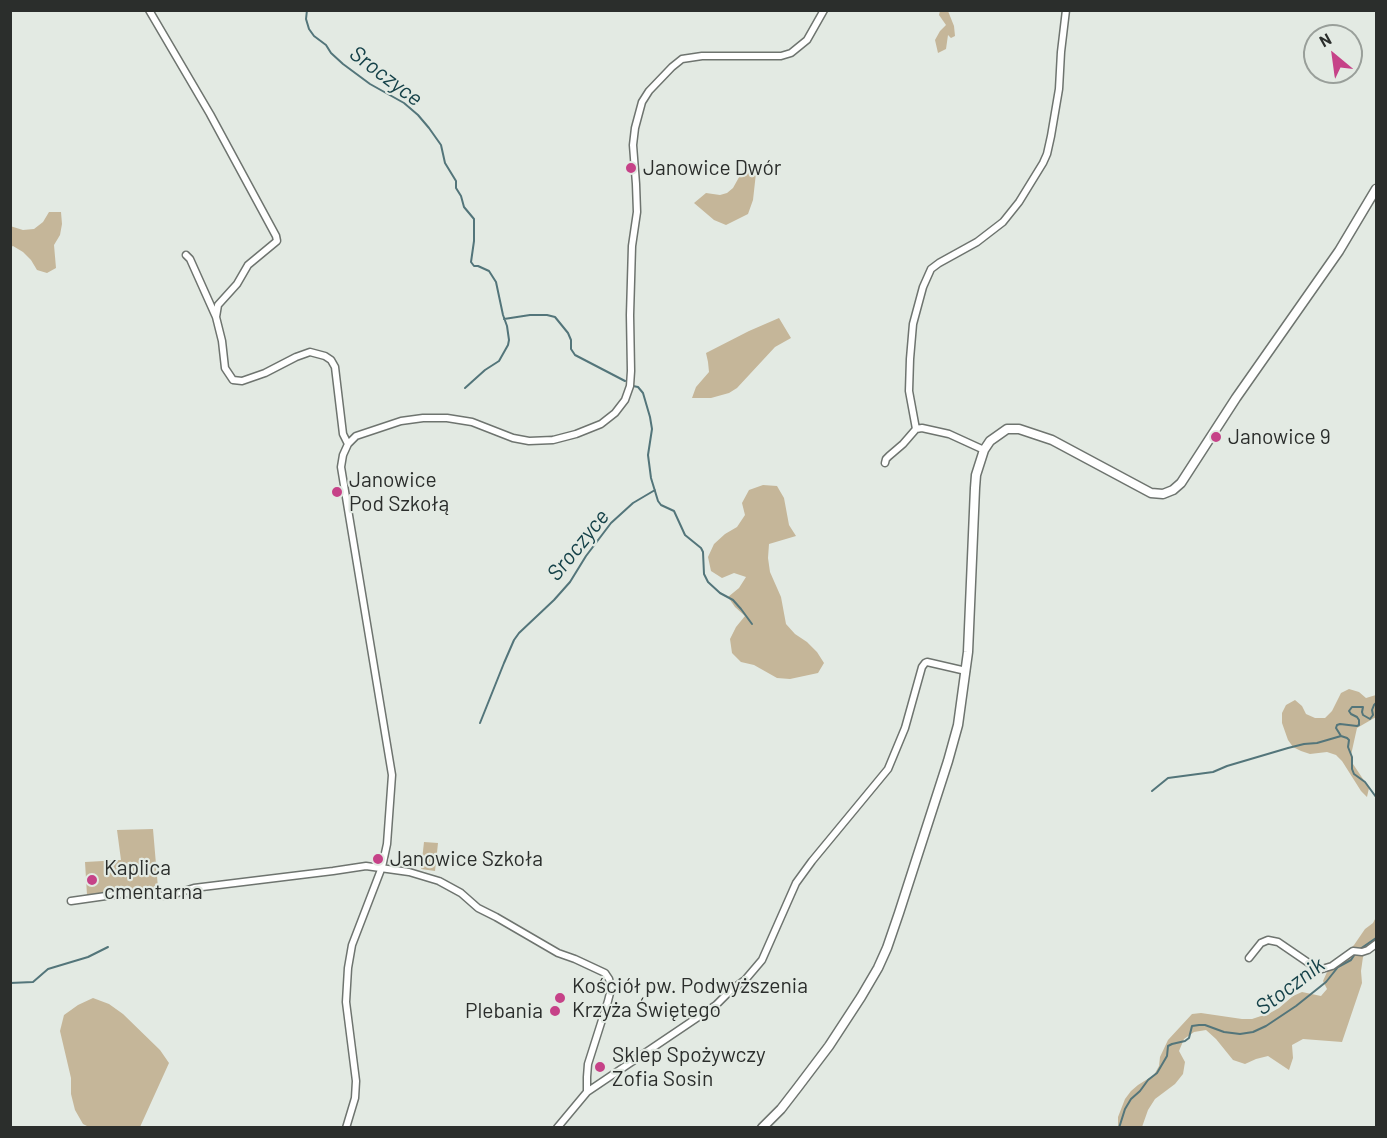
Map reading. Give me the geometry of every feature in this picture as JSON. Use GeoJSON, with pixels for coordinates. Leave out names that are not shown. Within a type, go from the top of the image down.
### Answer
{"type":"FeatureCollection","features":[{"type":"Feature","properties":{"kind":"street"},"geometry":{"type":"LineString","coordinates":[[149,10],[210,114],[276,236],[277,242],[248,265],[237,284],[218,305],[216,317]]}},
{"type":"Feature","properties":{"kind":"street"},"geometry":{"type":"LineString","coordinates":[[346,1128],[355,1098],[356,1081],[346,1002],[348,968],[352,945],[382,867],[387,844],[392,775],[341,467],[343,455],[348,444],[356,436],[401,421],[447,418],[472,422],[513,438],[529,441],[554,440],[576,434],[601,424],[615,413],[625,400],[630,386],[632,246],[637,212],[633,145],[642,102],[649,91],[682,59],[702,56],[781,56],[792,53],[807,40],[824,10]]}},
{"type":"Feature","properties":{"kind":"street"},"geometry":{"type":"LineString","coordinates":[[916,429],[909,391],[910,359],[913,324],[923,286],[931,269],[983,239],[1003,222],[1019,202],[1043,163],[1052,136],[1066,10]]}},
{"type":"Feature","properties":{"kind":"street"},"geometry":{"type":"LineString","coordinates":[[762,1128],[781,1109],[828,1046],[861,998],[887,948],[958,725],[969,630],[976,476],[984,450],[990,441],[1007,429],[1019,429],[1052,440],[1151,493],[1163,494],[1173,490],[1181,483],[1236,398],[1339,251],[1377,189]]}},
{"type":"Feature","properties":{"kind":"street"},"geometry":{"type":"LineString","coordinates":[[186,255],[190,259],[216,317],[225,368],[233,380],[242,381],[265,374],[310,352],[325,356],[331,360],[335,368],[343,434],[348,444]]}},
{"type":"Feature","properties":{"kind":"street"},"geometry":{"type":"LineString","coordinates":[[885,463],[916,429],[922,428],[949,434],[984,450]]}},
{"type":"Feature","properties":{"kind":"street"},"geometry":{"type":"LineString","coordinates":[[557,1128],[587,1092],[717,1005],[745,980],[762,960],[796,883],[888,769],[902,736],[922,667],[927,662],[966,671]]}},
{"type":"Feature","properties":{"kind":"street"},"geometry":{"type":"LineString","coordinates":[[71,901],[128,893],[168,896],[194,888],[366,866],[410,872],[439,881],[460,893],[478,908],[558,953],[605,973],[611,989],[588,1064],[587,1092]]}},
{"type":"Feature","properties":{"kind":"street"},"geometry":{"type":"LineString","coordinates":[[1249,958],[1261,943],[1268,940],[1278,942],[1316,968],[1322,969],[1332,966],[1353,951],[1368,951],[1377,944]]}},
{"type":"Feature","properties":{"kind":"shaded area"},"geometry":{"type":"Polygon","coordinates":[[[940,11],[948,11],[955,36],[951,38],[948,35],[946,49],[938,53],[935,40],[946,25],[939,15],[940,11]]]}},
{"type":"Feature","properties":{"kind":"shaded area"},"geometry":{"type":"Polygon","coordinates":[[[755,162],[753,200],[748,214],[726,225],[714,220],[694,203],[706,193],[720,195],[727,193],[733,188],[743,170],[755,162]]]}},
{"type":"Feature","properties":{"kind":"shaded area"},"geometry":{"type":"Polygon","coordinates":[[[49,212],[61,212],[62,224],[60,235],[54,245],[56,268],[47,273],[37,270],[23,252],[11,247],[10,226],[23,230],[34,229],[43,222],[49,212]]]}},
{"type":"Feature","properties":{"kind":"shaded area"},"geometry":{"type":"Polygon","coordinates":[[[779,318],[791,338],[775,347],[737,388],[711,398],[692,398],[696,387],[709,372],[706,353],[779,318]]]}},
{"type":"Feature","properties":{"kind":"shaded area"},"geometry":{"type":"Polygon","coordinates":[[[763,485],[777,486],[784,498],[789,525],[796,536],[769,544],[770,572],[781,597],[786,624],[817,652],[824,663],[818,673],[790,679],[777,678],[754,665],[741,662],[732,653],[730,639],[745,616],[728,597],[739,588],[746,577],[734,573],[722,578],[711,571],[708,557],[714,544],[737,527],[745,515],[742,503],[749,490],[763,485]]]}},
{"type":"Feature","properties":{"kind":"shaded area"},"geometry":{"type":"Polygon","coordinates":[[[1349,689],[1359,692],[1366,698],[1376,695],[1376,717],[1357,728],[1351,755],[1353,764],[1369,788],[1367,797],[1336,755],[1327,752],[1310,754],[1293,747],[1282,723],[1282,713],[1286,705],[1295,700],[1306,714],[1315,718],[1325,718],[1332,711],[1341,693],[1349,689]]]}},
{"type":"Feature","properties":{"kind":"shaded area"},"geometry":{"type":"Polygon","coordinates":[[[153,829],[158,888],[87,895],[85,862],[121,860],[117,830],[153,829]]]}},
{"type":"Feature","properties":{"kind":"shaded area"},"geometry":{"type":"Polygon","coordinates":[[[424,842],[438,843],[435,871],[421,869],[424,842]]]}},
{"type":"Feature","properties":{"kind":"shaded area"},"geometry":{"type":"Polygon","coordinates":[[[1376,917],[1376,940],[1363,957],[1362,983],[1342,1042],[1303,1039],[1292,1045],[1293,1058],[1289,1070],[1268,1056],[1245,1064],[1233,1060],[1206,1030],[1194,1032],[1184,1039],[1179,1051],[1185,1062],[1183,1074],[1175,1084],[1155,1099],[1142,1127],[1118,1128],[1118,1117],[1125,1099],[1138,1085],[1154,1075],[1168,1040],[1192,1014],[1252,1019],[1270,1013],[1302,992],[1321,996],[1327,989],[1323,981],[1327,972],[1354,945],[1376,917]]]}},
{"type":"Feature","properties":{"kind":"shaded area"},"geometry":{"type":"Polygon","coordinates":[[[93,998],[109,1004],[123,1014],[160,1050],[169,1063],[140,1127],[89,1127],[83,1124],[75,1110],[71,1094],[71,1078],[60,1031],[64,1015],[93,998]]]}},
{"type":"Feature","properties":{"kind":"waterway","name":"Sroczyce"},"geometry":{"type":"LineString","coordinates":[[307,10],[306,19],[309,29],[331,53],[370,84],[404,103],[429,128],[441,145],[445,163],[456,181],[456,188],[464,207],[474,219],[471,262],[474,266],[489,271],[496,282],[509,340],[499,361],[465,388]]}},
{"type":"Feature","properties":{"kind":"waterway","name":"Sroczyce"},"geometry":{"type":"LineString","coordinates":[[504,319],[530,315],[555,317],[568,333],[571,349],[575,355],[625,381]]}},
{"type":"Feature","properties":{"kind":"waterway"},"geometry":{"type":"LineString","coordinates":[[633,386],[638,387],[643,393],[650,417],[652,429],[648,455],[651,478],[658,501],[661,505],[674,511],[685,535],[701,548],[704,574],[708,582],[720,593],[733,600],[752,624]]}},
{"type":"Feature","properties":{"kind":"waterway","name":"Sroczyce"},"geometry":{"type":"LineString","coordinates":[[480,723],[504,663],[519,633],[570,582],[611,523],[633,503],[655,490]]}},
{"type":"Feature","properties":{"kind":"waterway"},"geometry":{"type":"LineString","coordinates":[[1376,703],[1370,719],[1363,715],[1363,707],[1352,707],[1349,711],[1357,717],[1359,725],[1340,724],[1336,728],[1341,736],[1349,740],[1348,747],[1354,774],[1365,782],[1376,797]]}},
{"type":"Feature","properties":{"kind":"waterway"},"geometry":{"type":"LineString","coordinates":[[1152,791],[1168,778],[1213,772],[1288,748],[1341,736]]}},
{"type":"Feature","properties":{"kind":"waterway","name":"Stocznik"},"geometry":{"type":"LineString","coordinates":[[1360,949],[1376,938]]}},
{"type":"Feature","properties":{"kind":"waterway"},"geometry":{"type":"LineString","coordinates":[[10,983],[33,982],[48,969],[88,957],[108,947]]}},
{"type":"Feature","properties":{"kind":"waterway","name":"Stocznik"},"geometry":{"type":"LineString","coordinates":[[1119,1128],[1125,1109],[1131,1099],[1157,1073],[1167,1056],[1168,1046],[1189,1038],[1192,1026],[1205,1025],[1224,1032],[1240,1034],[1253,1032],[1296,1006],[1326,982],[1338,967],[1351,960],[1355,954]]}},
{"type":"Feature","properties":{"kind":"place","name":"Janowice Dwór"},"geometry":{"type":"Point","coordinates":[631,168]}},
{"type":"Feature","properties":{"kind":"place","name":"Janowice 9"},"geometry":{"type":"Point","coordinates":[1216,437]}},
{"type":"Feature","properties":{"kind":"place","name":"Janowice Pod Szkołą"},"geometry":{"type":"Point","coordinates":[337,492]}},
{"type":"Feature","properties":{"kind":"place","name":"Janowice Szkoła"},"geometry":{"type":"Point","coordinates":[378,859]}},
{"type":"Feature","properties":{"kind":"place","name":"Kaplica cmentarna"},"geometry":{"type":"Point","coordinates":[92,880]}},
{"type":"Feature","properties":{"kind":"place","name":"Kościół pw. Podwyższenia Krzyża Świętego"},"geometry":{"type":"Point","coordinates":[560,998]}},
{"type":"Feature","properties":{"kind":"place","name":"Plebania"},"geometry":{"type":"Point","coordinates":[555,1011]}},
{"type":"Feature","properties":{"kind":"place","name":"Sklep Spożywczy Zofia Sosin"},"geometry":{"type":"Point","coordinates":[600,1067]}}]}
